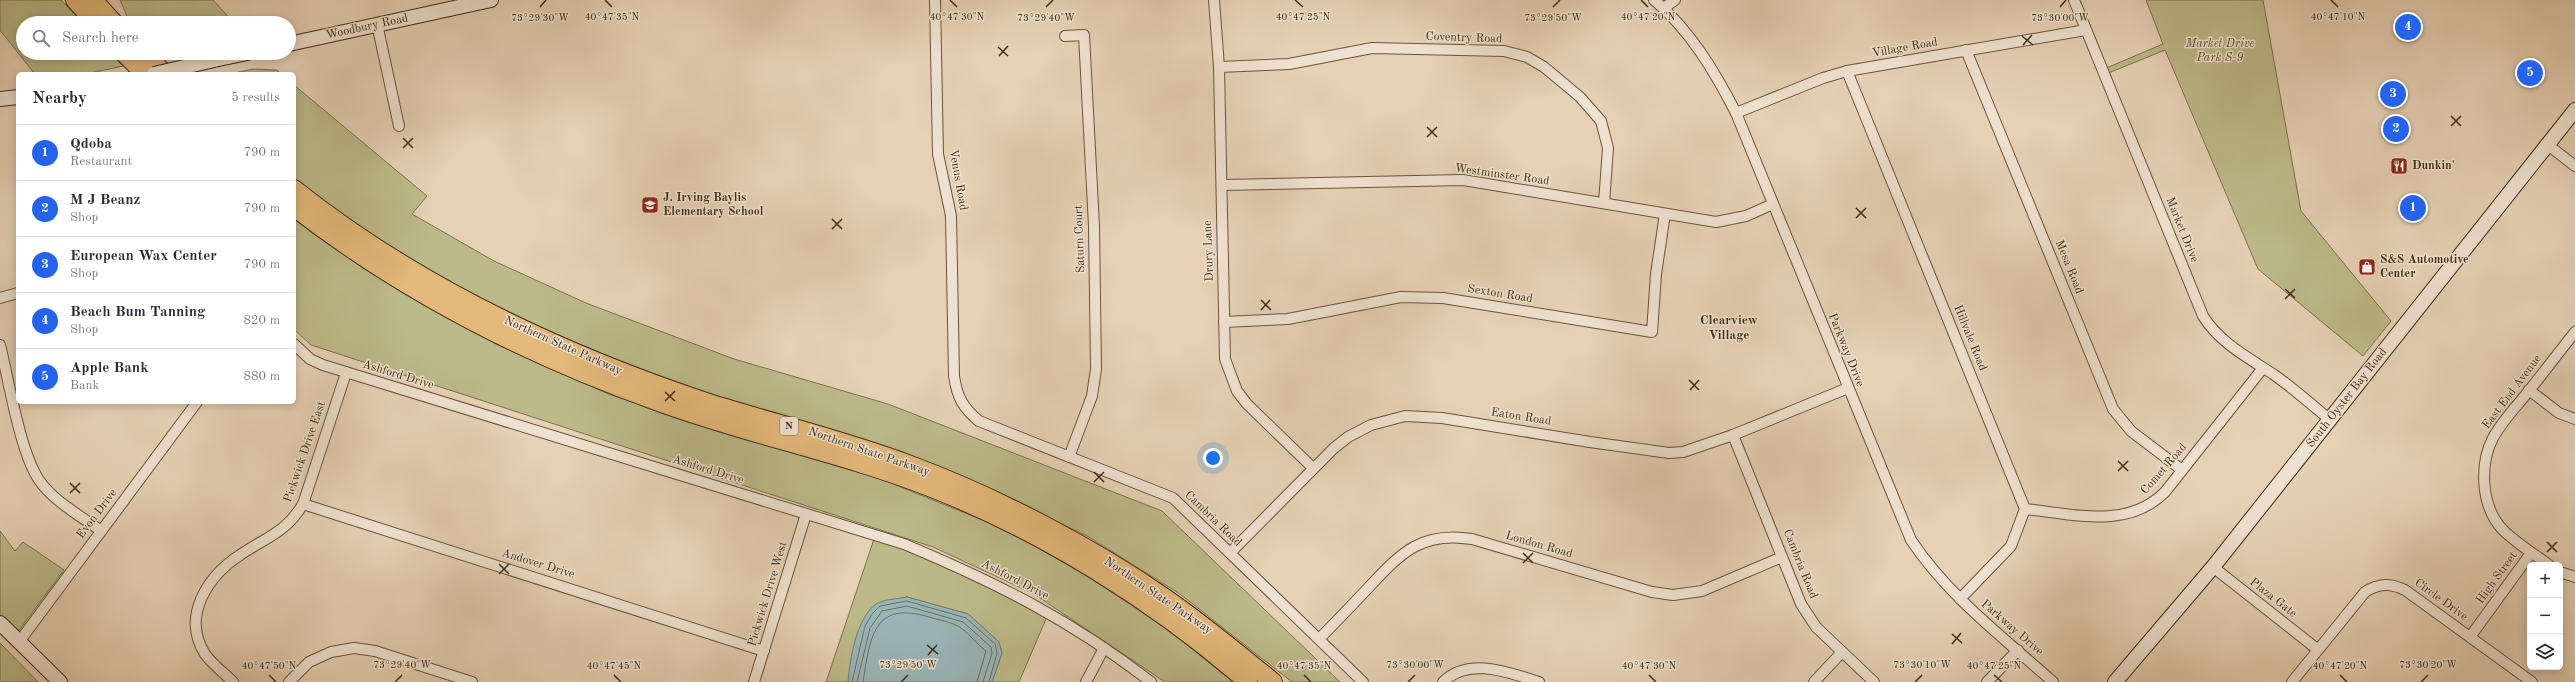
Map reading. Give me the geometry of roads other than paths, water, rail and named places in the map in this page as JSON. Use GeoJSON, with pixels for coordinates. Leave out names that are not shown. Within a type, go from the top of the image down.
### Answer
{"type":"FeatureCollection","features":[{"type":"Feature","properties":{"kind":"highway"},"geometry":{"type":"LineString","coordinates":[[75,0],[90,16]]}},
{"type":"Feature","properties":{"kind":"highway"},"geometry":{"type":"LineString","coordinates":[[93,0],[109,16]]}},
{"type":"Feature","properties":{"kind":"highway"},"geometry":{"type":"LineString","coordinates":[[112,0],[115,16]]}},
{"type":"Feature","properties":{"kind":"highway"},"geometry":{"type":"LineString","coordinates":[[131,60],[142,72]]}},
{"type":"Feature","properties":{"kind":"highway"},"geometry":{"type":"LineString","coordinates":[[151,60],[163,72]]}},
{"type":"Feature","properties":{"kind":"highway","name":"Northern State Parkway"},"geometry":{"type":"LineString","coordinates":[[296,190],[357,235],[407,266],[460,298],[542,339],[651,383],[710,403],[853,444],[916,467],[1038,524],[1095,554],[1166,598],[1273,682]]}},
{"type":"Feature","properties":{"kind":"highway","name":"Northern State Parkway"},"geometry":{"type":"LineString","coordinates":[[296,209],[383,270],[437,302],[521,346],[660,403],[889,472],[934,489],[988,514],[1098,573],[1216,654],[1248,682]]}},
{"type":"Feature","properties":{"kind":"main road","name":"Woodbury Road"},"geometry":{"type":"LineString","coordinates":[[296,42],[491,0]]}},
{"type":"Feature","properties":{"kind":"main road"},"geometry":{"type":"LineString","coordinates":[[163,72],[214,60]]}},
{"type":"Feature","properties":{"kind":"main road"},"geometry":{"type":"LineString","coordinates":[[0,98],[16,97]]}},
{"type":"Feature","properties":{"kind":"main road","name":"South Oyster Bay Road"},"geometry":{"type":"LineString","coordinates":[[2114,682],[2214,567],[2575,110]]}},
{"type":"Feature","properties":{"kind":"main road"},"geometry":{"type":"LineString","coordinates":[[0,623],[60,682]]}},
{"type":"Feature","properties":{"kind":"street","name":"Venus Road"},"geometry":{"type":"LineString","coordinates":[[935,0],[938,154],[951,216],[954,376],[957,395],[966,410]]}},
{"type":"Feature","properties":{"kind":"street","name":"Drury Lane"},"geometry":{"type":"LineString","coordinates":[[1214,0],[1222,185],[1226,359],[1236,391],[1247,404],[1312,468]]}},
{"type":"Feature","properties":{"kind":"street","name":"Parkway Drive"},"geometry":{"type":"LineString","coordinates":[[1654,0],[1664,8],[1706,60],[1736,113],[1911,540],[1938,578],[2053,682]]}},
{"type":"Feature","properties":{"kind":"street"},"geometry":{"type":"LineString","coordinates":[[1664,8],[1675,0]]}},
{"type":"Feature","properties":{"kind":"street","name":"Market Drive"},"geometry":{"type":"LineString","coordinates":[[2074,0],[2203,316],[2210,327],[2221,338],[2263,368],[2330,420]]}},
{"type":"Feature","properties":{"kind":"street"},"geometry":{"type":"LineString","coordinates":[[378,24],[399,126]]}},
{"type":"Feature","properties":{"kind":"street","name":"Village Road"},"geometry":{"type":"LineString","coordinates":[[1736,113],[1823,78],[1847,71],[2086,30]]}},
{"type":"Feature","properties":{"kind":"street","name":"Saturn Court"},"geometry":{"type":"LineString","coordinates":[[1065,36],[1084,35],[1094,226],[1096,369],[1092,396],[1069,457]]}},
{"type":"Feature","properties":{"kind":"street","name":"Coventry Road"},"geometry":{"type":"LineString","coordinates":[[1218,67],[1289,64],[1372,48],[1504,51],[1527,57],[1544,67],[1580,97],[1601,121],[1608,148],[1604,203]]}},
{"type":"Feature","properties":{"kind":"street","name":"Mesa Road"},"geometry":{"type":"LineString","coordinates":[[1966,50],[2113,409],[2131,431],[2182,470]]}},
{"type":"Feature","properties":{"kind":"street","name":"Hillvale Road"},"geometry":{"type":"LineString","coordinates":[[1847,71],[2025,509]]}},
{"type":"Feature","properties":{"kind":"street"},"geometry":{"type":"LineString","coordinates":[[2548,145],[2575,166]]}},
{"type":"Feature","properties":{"kind":"street","name":"Westminster Road"},"geometry":{"type":"LineString","coordinates":[[1222,185],[1463,180],[1716,222],[1746,216],[1773,204]]}},
{"type":"Feature","properties":{"kind":"street","name":"Sexton Road"},"geometry":{"type":"LineString","coordinates":[[1224,322],[1288,319],[1401,297],[1443,298],[1652,332],[1656,274],[1665,214]]}},
{"type":"Feature","properties":{"kind":"street"},"geometry":{"type":"LineString","coordinates":[[0,298],[16,294]]}},
{"type":"Feature","properties":{"kind":"street","name":"East End Avenue"},"geometry":{"type":"LineString","coordinates":[[2531,553],[2500,525],[2488,501],[2484,479],[2486,458],[2493,439],[2529,390],[2575,332]]}},
{"type":"Feature","properties":{"kind":"street"},"geometry":{"type":"LineString","coordinates":[[0,345],[28,458],[39,481],[51,494],[101,530]]}},
{"type":"Feature","properties":{"kind":"street","name":"Ashford Drive"},"geometry":{"type":"LineString","coordinates":[[296,346],[314,361],[346,373],[904,544],[977,575],[1038,605],[1104,648],[1151,682]]}},
{"type":"Feature","properties":{"kind":"street","name":"Comet Road"},"geometry":{"type":"LineString","coordinates":[[2025,509],[2101,516],[2130,515],[2154,503],[2263,368]]}},
{"type":"Feature","properties":{"kind":"street","name":"Pickwick Drive East"},"geometry":{"type":"LineString","coordinates":[[233,682],[206,655],[200,645],[197,632],[197,615],[203,593],[224,568],[241,555],[283,530],[304,504],[346,373]]}},
{"type":"Feature","properties":{"kind":"street","name":"Eaton Road"},"geometry":{"type":"LineString","coordinates":[[1230,553],[1312,468],[1348,437],[1371,425],[1405,416],[1442,418],[1669,453],[1694,450],[1848,388]]}},
{"type":"Feature","properties":{"kind":"street"},"geometry":{"type":"LineString","coordinates":[[2529,390],[2559,413],[2575,418]]}},
{"type":"Feature","properties":{"kind":"street","name":"Evon Drive"},"geometry":{"type":"LineString","coordinates":[[19,642],[196,404]]}},
{"type":"Feature","properties":{"kind":"street","name":"Cambria Road"},"geometry":{"type":"LineString","coordinates":[[966,410],[979,421],[1172,498],[1363,682]]}},
{"type":"Feature","properties":{"kind":"street","name":"Cambria Road"},"geometry":{"type":"LineString","coordinates":[[1732,435],[1782,557],[1809,618],[1874,682]]}},
{"type":"Feature","properties":{"kind":"street","name":"Andover Drive"},"geometry":{"type":"LineString","coordinates":[[304,504],[764,651]]}},
{"type":"Feature","properties":{"kind":"street"},"geometry":{"type":"LineString","coordinates":[[1960,599],[2011,546],[2025,509]]}},
{"type":"Feature","properties":{"kind":"street","name":"Pickwick Drive West"},"geometry":{"type":"LineString","coordinates":[[754,682],[806,514]]}},
{"type":"Feature","properties":{"kind":"street","name":"London Road"},"geometry":{"type":"LineString","coordinates":[[1319,639],[1400,554],[1418,544],[1439,537],[1455,536],[1472,539],[1652,592],[1673,595],[1702,590],[1782,557]]}},
{"type":"Feature","properties":{"kind":"street","name":"High Street"},"geometry":{"type":"LineString","coordinates":[[2470,637],[2531,553],[2545,562]]}},
{"type":"Feature","properties":{"kind":"street","name":"Plaza Gate"},"geometry":{"type":"LineString","coordinates":[[2214,567],[2317,649]]}},
{"type":"Feature","properties":{"kind":"street"},"geometry":{"type":"LineString","coordinates":[[2563,573],[2575,577]]}},
{"type":"Feature","properties":{"kind":"street","name":"Circle Drive"},"geometry":{"type":"LineString","coordinates":[[2292,682],[2317,649],[2365,592],[2373,587],[2385,584],[2405,590],[2532,682]]}},
{"type":"Feature","properties":{"kind":"street"},"geometry":{"type":"LineString","coordinates":[[289,682],[310,662],[332,652],[354,648],[375,651],[472,682]]}},
{"type":"Feature","properties":{"kind":"street"},"geometry":{"type":"LineString","coordinates":[[1086,682],[1104,648]]}},
{"type":"Feature","properties":{"kind":"street"},"geometry":{"type":"LineString","coordinates":[[1987,682],[2018,650]]}},
{"type":"Feature","properties":{"kind":"street"},"geometry":{"type":"LineString","coordinates":[[1814,682],[1842,652]]}},
{"type":"Feature","properties":{"kind":"street"},"geometry":{"type":"LineString","coordinates":[[1443,682],[1463,670],[1479,668],[1500,670],[1540,682]]}},
{"type":"Feature","properties":{"kind":"water"},"geometry":{"type":"Polygon","coordinates":[[[907,597],[968,614],[999,642],[1002,653],[992,682],[848,682],[852,651],[863,619],[879,602],[907,597]]]}},
{"type":"Feature","properties":{"kind":"place","name":"Beach Bum Tanning"},"geometry":{"type":"Point","coordinates":[2408,27]}},
{"type":"Feature","properties":{"kind":"place","name":"Apple Bank"},"geometry":{"type":"Point","coordinates":[2530,73]}},
{"type":"Feature","properties":{"kind":"place","name":"European Wax Center"},"geometry":{"type":"Point","coordinates":[2393,94]}},
{"type":"Feature","properties":{"kind":"place","name":"M J Beanz"},"geometry":{"type":"Point","coordinates":[2396,129]}},
{"type":"Feature","properties":{"kind":"place","name":"Dunkin'"},"geometry":{"type":"Point","coordinates":[2399,166]}},
{"type":"Feature","properties":{"kind":"place","name":"J. Irving Baylis Elementary School"},"geometry":{"type":"Point","coordinates":[650,205]}},
{"type":"Feature","properties":{"kind":"place","name":"Qdoba"},"geometry":{"type":"Point","coordinates":[2413,208]}},
{"type":"Feature","properties":{"kind":"place","name":"S&S Automotive Center"},"geometry":{"type":"Point","coordinates":[2367,267]}},
{"type":"Feature","properties":{"kind":"district","name":"Clearview Village"},"geometry":{"type":"Point","coordinates":[1729,328]}},
{"type":"Feature","properties":{"kind":"park label","name":"Market Drive Park S-9"},"geometry":{"type":"Point","coordinates":[2220,51]}}]}
